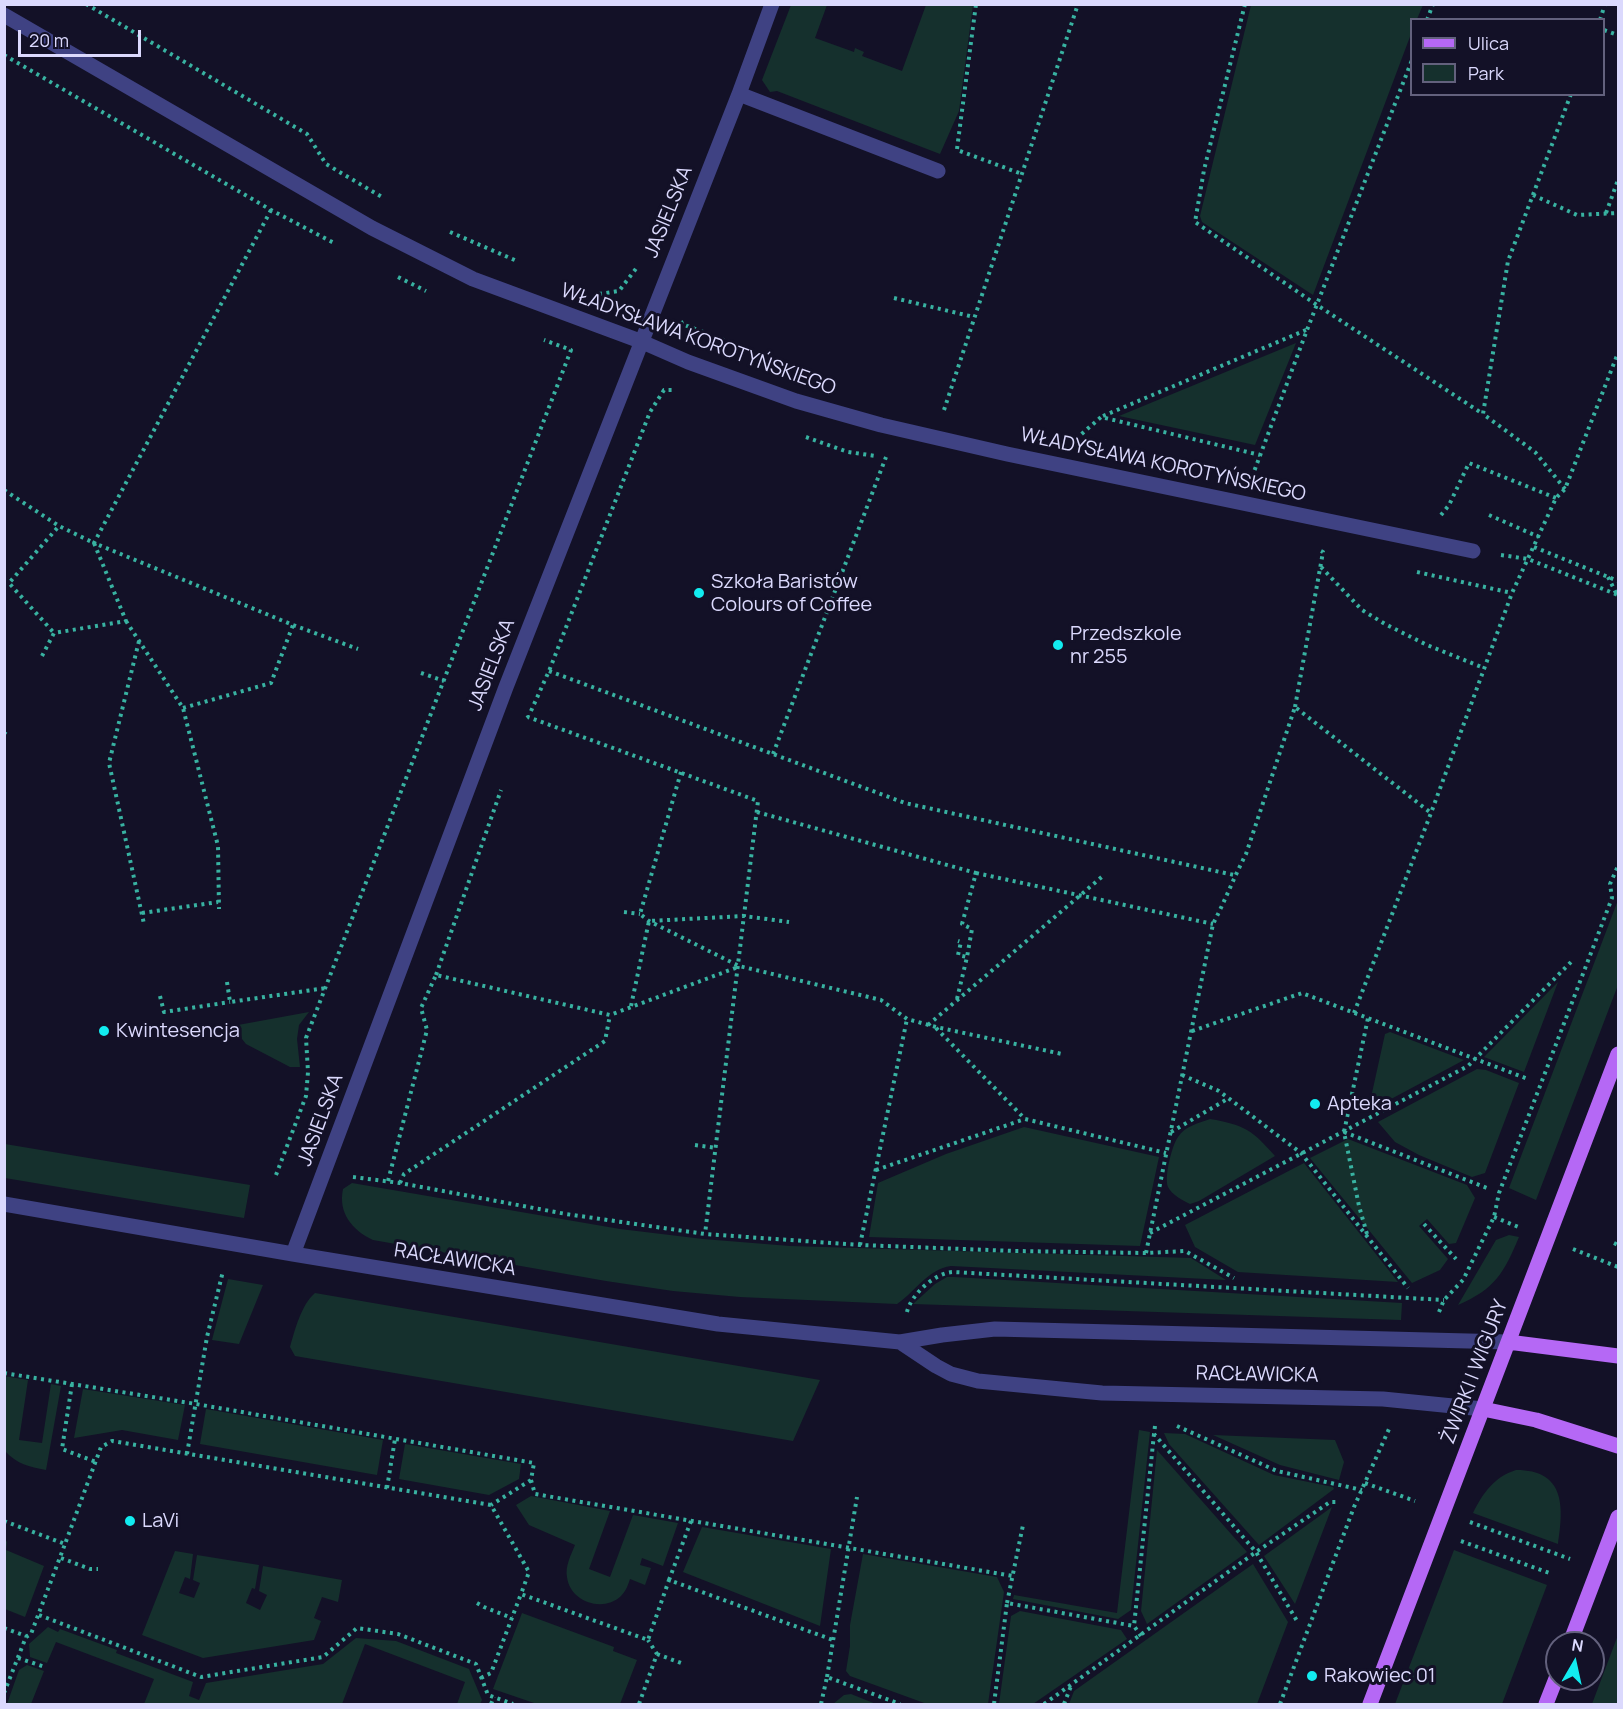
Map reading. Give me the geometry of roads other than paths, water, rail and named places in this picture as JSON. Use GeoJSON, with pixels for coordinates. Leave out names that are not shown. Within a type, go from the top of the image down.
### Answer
{"type":"FeatureCollection","features":[{"type":"Feature","properties":{"kind":"main road","name":"ŻWIRKI I WIGURY"},"geometry":{"type":"LineString","coordinates":[[1370,1704],[1618,1054]]}},
{"type":"Feature","properties":{"kind":"main road","name":"RACŁAWICKA"},"geometry":{"type":"LineString","coordinates":[[1508,1342],[1618,1356]]}},
{"type":"Feature","properties":{"kind":"main road","name":"RACŁAWICKA"},"geometry":{"type":"LineString","coordinates":[[1483,1409],[1536,1420],[1618,1446]]}},
{"type":"Feature","properties":{"kind":"main road"},"geometry":{"type":"LineString","coordinates":[[1575,1631],[1618,1516]]}},
{"type":"Feature","properties":{"kind":"street","name":"JASIELSKA"},"geometry":{"type":"LineString","coordinates":[[293,1254],[502,698],[640,341],[739,94],[772,4]]}},
{"type":"Feature","properties":{"kind":"street","name":"WŁADYSŁAWA KOROTYŃSKIEGO"},"geometry":{"type":"LineString","coordinates":[[4,15],[392,238],[473,279],[640,341],[688,362],[796,401],[881,425],[1007,454],[1473,551]]}},
{"type":"Feature","properties":{"kind":"street"},"geometry":{"type":"LineString","coordinates":[[739,94],[938,171]]}},
{"type":"Feature","properties":{"kind":"street","name":"RACŁAWICKA"},"geometry":{"type":"LineString","coordinates":[[4,1203],[293,1254],[718,1324],[900,1342],[995,1329],[1508,1342]]}},
{"type":"Feature","properties":{"kind":"street","name":"RACŁAWICKA"},"geometry":{"type":"LineString","coordinates":[[900,1342],[951,1374],[978,1381],[1102,1393],[1383,1399],[1483,1409]]}},
{"type":"Feature","properties":{"kind":"place","name":"Szkoła Baristów Colours of Coffee"},"geometry":{"type":"Point","coordinates":[699,593]}},
{"type":"Feature","properties":{"kind":"place","name":"Przedszkole nr 255"},"geometry":{"type":"Point","coordinates":[1058,645]}},
{"type":"Feature","properties":{"kind":"place","name":"Kwintesencja"},"geometry":{"type":"Point","coordinates":[104,1031]}},
{"type":"Feature","properties":{"kind":"place","name":"Apteka"},"geometry":{"type":"Point","coordinates":[1315,1104]}},
{"type":"Feature","properties":{"kind":"place","name":"LaVi"},"geometry":{"type":"Point","coordinates":[130,1521]}},
{"type":"Feature","properties":{"kind":"place","name":"Rakowiec 01"},"geometry":{"type":"Point","coordinates":[1312,1676]}}]}
